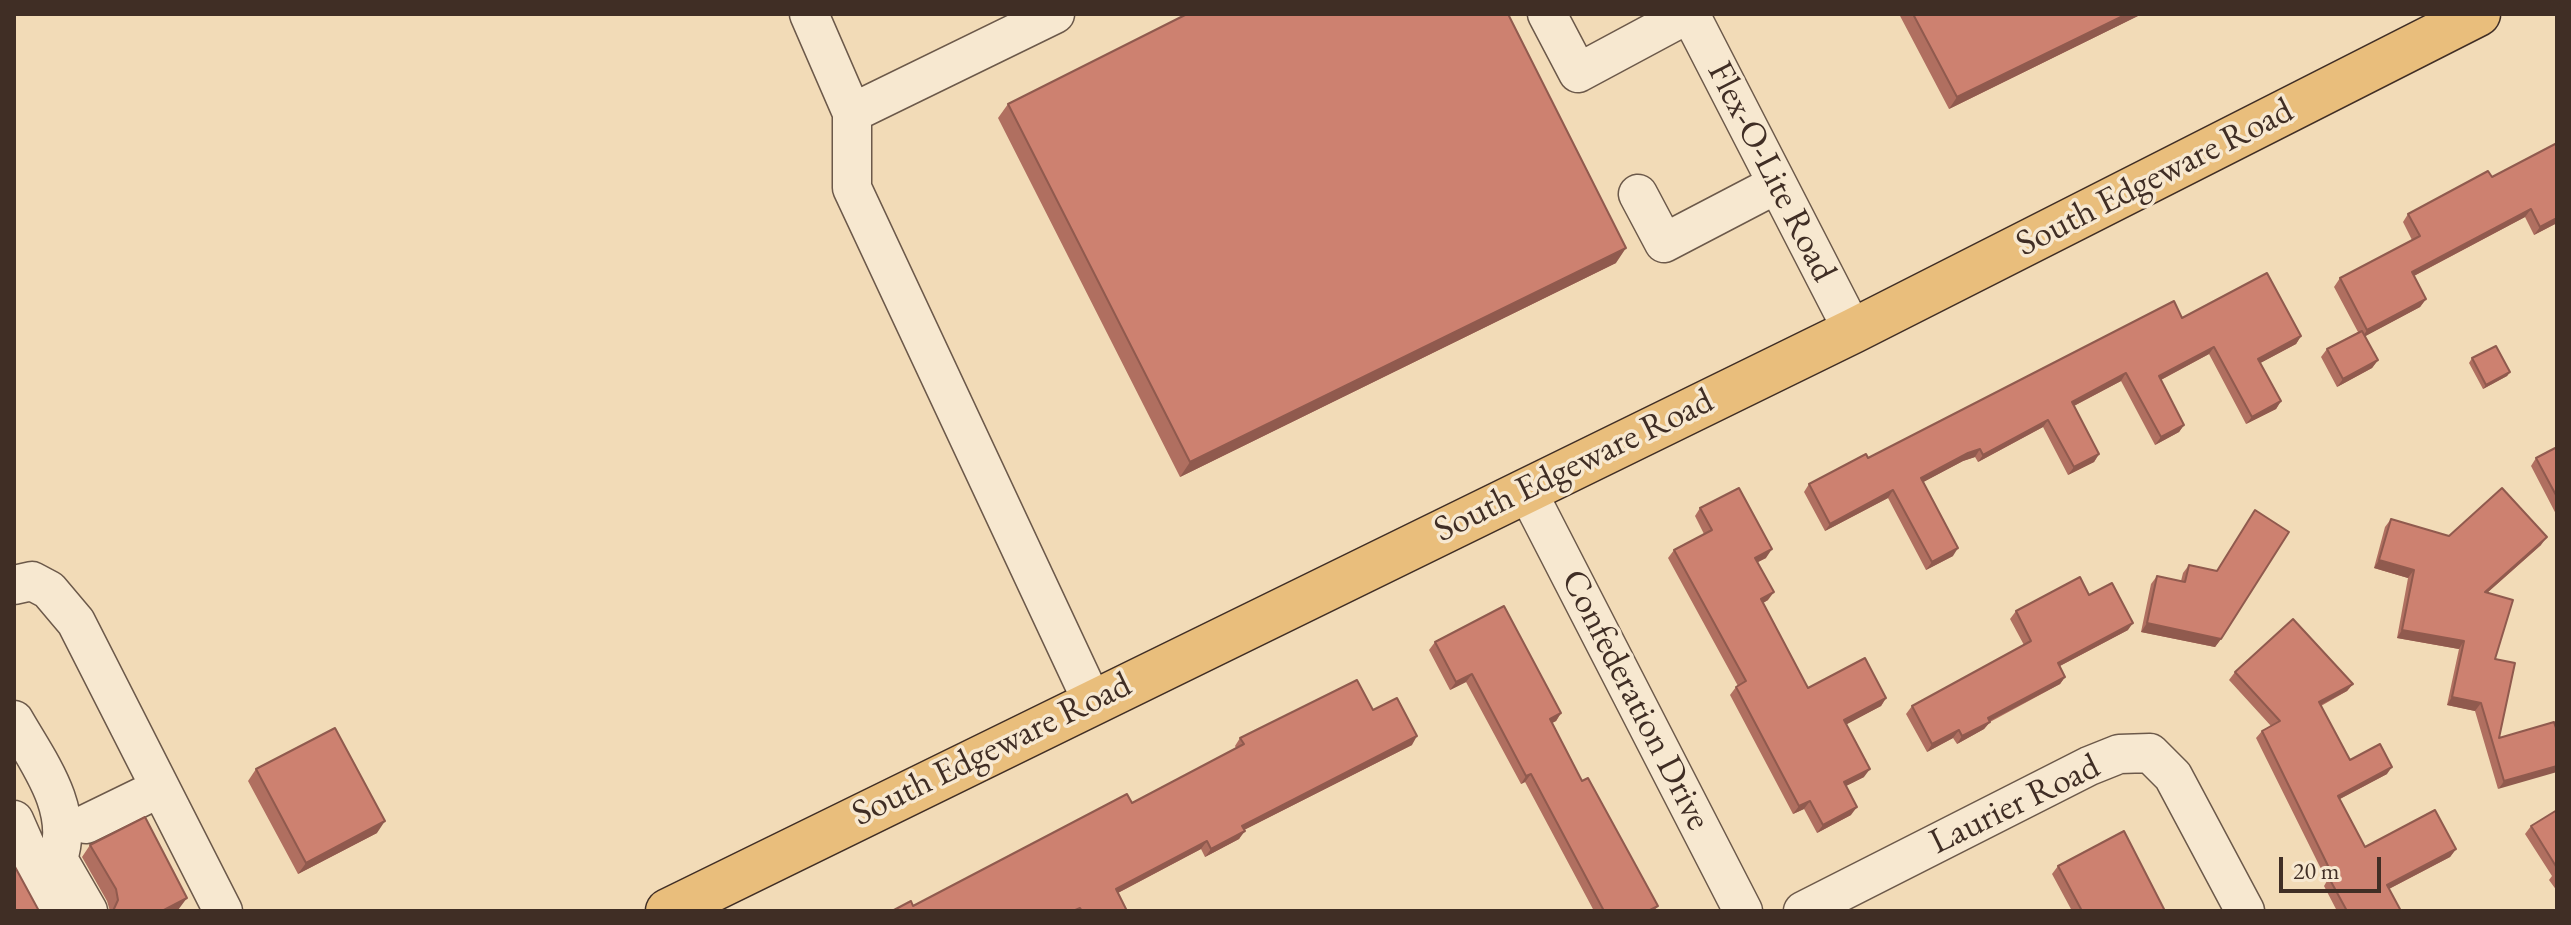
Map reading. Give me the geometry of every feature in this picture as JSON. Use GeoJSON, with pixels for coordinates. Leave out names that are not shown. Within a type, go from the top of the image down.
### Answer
{"type":"FeatureCollection","features":[{"type":"Feature","properties":{"kind":"main road","name":"South Edgeware Road"},"geometry":{"type":"LineString","coordinates":[[668,911],[1853,331],[2478,14]]}},
{"type":"Feature","properties":{"kind":"street"},"geometry":{"type":"LineString","coordinates":[[809,14],[852,113],[852,188],[1092,701]]}},
{"type":"Feature","properties":{"kind":"street"},"geometry":{"type":"LineString","coordinates":[[852,113],[1055,14]]}},
{"type":"Feature","properties":{"kind":"street"},"geometry":{"type":"LineString","coordinates":[[1547,14],[1578,73],[1689,14]]}},
{"type":"Feature","properties":{"kind":"street","name":"Flex-O-Lite Road"},"geometry":{"type":"LineString","coordinates":[[1689,14],[1853,331]]}},
{"type":"Feature","properties":{"kind":"street"},"geometry":{"type":"LineString","coordinates":[[1638,194],[1664,243],[1777,184]]}},
{"type":"Feature","properties":{"kind":"street","name":"Confederation Drive"},"geometry":{"type":"LineString","coordinates":[[1526,489],[1743,911]]}},
{"type":"Feature","properties":{"kind":"street"},"geometry":{"type":"LineString","coordinates":[[14,585],[32,581],[49,590],[76,622],[223,911]]}},
{"type":"Feature","properties":{"kind":"street"},"geometry":{"type":"LineString","coordinates":[[14,720],[55,794],[62,833],[58,859],[88,911]]}},
{"type":"Feature","properties":{"kind":"street","name":"Laurier Road"},"geometry":{"type":"LineString","coordinates":[[1803,911],[2089,766],[2119,754],[2150,753],[2173,776],[2245,911]]}},
{"type":"Feature","properties":{"kind":"street"},"geometry":{"type":"LineString","coordinates":[[86,824],[160,788]]}},
{"type":"Feature","properties":{"kind":"street"},"geometry":{"type":"LineString","coordinates":[[14,820],[54,911]]}},
{"type":"Feature","properties":{"kind":"building"},"geometry":{"type":"Polygon","coordinates":[[[1187,14],[1508,14],[1626,248],[1190,462],[1008,104],[1187,14]]]}},
{"type":"Feature","properties":{"kind":"building"},"geometry":{"type":"Polygon","coordinates":[[[1913,14],[2127,14],[1957,97],[1913,14]]]}},
{"type":"Feature","properties":{"kind":"building"},"geometry":{"type":"Polygon","coordinates":[[[2557,143],[2557,218],[2540,227],[2531,209],[2412,272],[2426,299],[2367,330],[2340,278],[2420,236],[2408,214],[2488,171],[2492,177],[2557,143]]]}},
{"type":"Feature","properties":{"kind":"building"},"geometry":{"type":"Polygon","coordinates":[[[2267,273],[2301,336],[2258,359],[2281,401],[2252,417],[2214,347],[2159,376],[2184,425],[2161,437],[2126,373],[2072,402],[2099,454],[2074,467],[2048,420],[1983,455],[1980,449],[1968,453],[1921,478],[1958,548],[1932,562],[1893,490],[1830,524],[1809,484],[1866,454],[1868,458],[2174,301],[2182,318],[2267,273]]]}},
{"type":"Feature","properties":{"kind":"building"},"geometry":{"type":"Polygon","coordinates":[[[2362,331],[2378,360],[2343,379],[2327,349],[2362,331]]]}},
{"type":"Feature","properties":{"kind":"building"},"geometry":{"type":"Polygon","coordinates":[[[2496,346],[2510,372],[2486,385],[2472,358],[2496,346]]]}},
{"type":"Feature","properties":{"kind":"building"},"geometry":{"type":"Polygon","coordinates":[[[2557,447],[2557,497],[2536,458],[2557,447]]]}},
{"type":"Feature","properties":{"kind":"building"},"geometry":{"type":"Polygon","coordinates":[[[1739,488],[1772,549],[1755,558],[1774,592],[1761,599],[1808,688],[1865,658],[1886,698],[1844,720],[1870,769],[1844,782],[1857,807],[1823,825],[1810,801],[1799,806],[1736,687],[1746,681],[1674,550],[1712,530],[1700,508],[1739,488]]]}},
{"type":"Feature","properties":{"kind":"building"},"geometry":{"type":"Polygon","coordinates":[[[2502,488],[2547,537],[2485,592],[2513,600],[2495,659],[2515,663],[2499,738],[2554,722],[2557,731],[2557,766],[2504,781],[2481,703],[2452,697],[2464,641],[2402,630],[2414,570],[2379,560],[2391,519],[2449,536],[2502,488]]]}},
{"type":"Feature","properties":{"kind":"building"},"geometry":{"type":"Polygon","coordinates":[[[2255,510],[2289,532],[2221,639],[2147,623],[2157,576],[2185,582],[2189,565],[2217,571],[2255,510]]]}},
{"type":"Feature","properties":{"kind":"building"},"geometry":{"type":"Polygon","coordinates":[[[2080,577],[2089,595],[2112,583],[2133,623],[2058,663],[2065,677],[1988,718],[1990,722],[1962,736],[1959,730],[1932,744],[1912,706],[2031,641],[2016,611],[2080,577]]]}},
{"type":"Feature","properties":{"kind":"building"},"geometry":{"type":"Polygon","coordinates":[[[1504,606],[1561,713],[1550,719],[1582,781],[1588,778],[1658,906],[1648,911],[1604,911],[1531,774],[1526,776],[1472,674],[1456,682],[1435,642],[1504,606]]]}},
{"type":"Feature","properties":{"kind":"building"},"geometry":{"type":"Polygon","coordinates":[[[2293,619],[2353,684],[2319,702],[2350,760],[2380,744],[2392,767],[2338,796],[2365,847],[2435,810],[2456,849],[2387,885],[2401,911],[2347,911],[2262,731],[2280,721],[2235,672],[2293,619]]]}},
{"type":"Feature","properties":{"kind":"building"},"geometry":{"type":"Polygon","coordinates":[[[1357,680],[1373,710],[1397,698],[1417,736],[1242,826],[1245,831],[1211,849],[1207,841],[1116,889],[1127,911],[1082,911],[1080,908],[1073,911],[892,911],[911,901],[913,906],[1127,794],[1132,803],[1244,744],[1240,738],[1357,680]]]}},
{"type":"Feature","properties":{"kind":"building"},"geometry":{"type":"Polygon","coordinates":[[[335,728],[385,821],[306,863],[256,769],[335,728]]]}},
{"type":"Feature","properties":{"kind":"building"},"geometry":{"type":"Polygon","coordinates":[[[2557,810],[2557,868],[2531,826],[2557,810]]]}},
{"type":"Feature","properties":{"kind":"building"},"geometry":{"type":"Polygon","coordinates":[[[145,817],[187,898],[162,911],[113,911],[118,900],[116,889],[90,845],[145,817]]]}},
{"type":"Feature","properties":{"kind":"building"},"geometry":{"type":"Polygon","coordinates":[[[2124,831],[2165,911],[2082,911],[2058,866],[2124,831]]]}},
{"type":"Feature","properties":{"kind":"building"},"geometry":{"type":"Polygon","coordinates":[[[14,865],[39,911],[14,911],[14,865]]]}}]}
